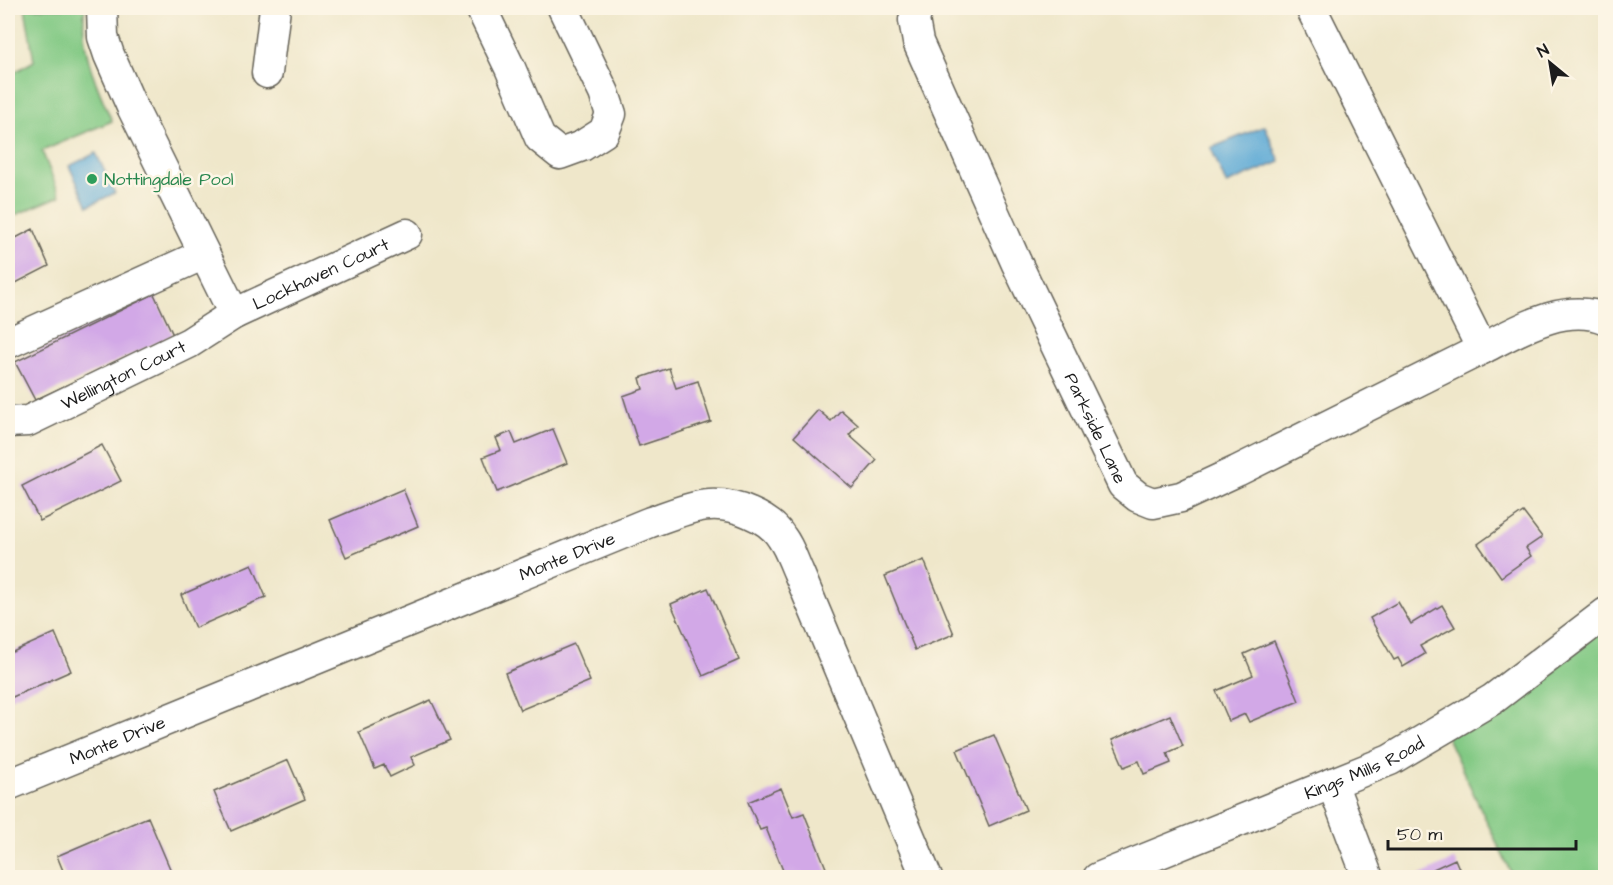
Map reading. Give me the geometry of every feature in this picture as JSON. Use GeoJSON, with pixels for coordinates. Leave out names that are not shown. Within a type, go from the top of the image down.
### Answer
{"type":"FeatureCollection","features":[{"type":"Feature","properties":{"kind":"street"},"geometry":{"type":"LineString","coordinates":[[102,8],[103,37],[109,55],[132,107],[234,314]]}},
{"type":"Feature","properties":{"kind":"street"},"geometry":{"type":"LineString","coordinates":[[267,73],[276,8]]}},
{"type":"Feature","properties":{"kind":"street"},"geometry":{"type":"LineString","coordinates":[[481,8],[540,138],[560,154],[582,146],[604,132],[611,114],[604,93],[563,8]]}},
{"type":"Feature","properties":{"kind":"street","name":"Parkside Lane"},"geometry":{"type":"LineString","coordinates":[[918,8],[914,20],[918,42],[1016,262],[1123,485],[1138,498],[1153,503],[1181,497],[1528,326],[1569,313],[1605,319]]}},
{"type":"Feature","properties":{"kind":"street"},"geometry":{"type":"LineString","coordinates":[[1311,8],[1482,349]]}},
{"type":"Feature","properties":{"kind":"street","name":"Lockhaven Court"},"geometry":{"type":"LineString","coordinates":[[234,314],[408,234]]}},
{"type":"Feature","properties":{"kind":"street"},"geometry":{"type":"LineString","coordinates":[[8,343],[204,254]]}},
{"type":"Feature","properties":{"kind":"street","name":"Wellington Court"},"geometry":{"type":"LineString","coordinates":[[8,422],[28,421],[39,416],[189,343],[234,314]]}},
{"type":"Feature","properties":{"kind":"street","name":"Monte Drive"},"geometry":{"type":"LineString","coordinates":[[8,785],[648,523],[691,508],[716,503],[759,517],[783,538],[927,878]]}},
{"type":"Feature","properties":{"kind":"street","name":"Kings Mills Road"},"geometry":{"type":"LineString","coordinates":[[1098,878],[1390,760],[1493,699],[1605,613]]}},
{"type":"Feature","properties":{"kind":"street"},"geometry":{"type":"LineString","coordinates":[[1332,783],[1368,878]]}},
{"type":"Feature","properties":{"kind":"green space"},"geometry":{"type":"Polygon","coordinates":[[[25,8],[85,8],[84,37],[90,66],[112,121],[42,151],[60,196],[8,218],[8,76],[34,61],[25,8]]]}},
{"type":"Feature","properties":{"kind":"green space"},"geometry":{"type":"Polygon","coordinates":[[[1605,613],[1605,877],[1513,877],[1443,729],[1605,613]]]}},
{"type":"Feature","properties":{"kind":"water"},"geometry":{"type":"Polygon","coordinates":[[[1265,126],[1280,162],[1226,184],[1211,148],[1265,126]]]}},
{"type":"Feature","properties":{"kind":"water","name":"Nottingdale Pool"},"geometry":{"type":"Polygon","coordinates":[[[96,153],[115,193],[88,206],[69,166],[96,153]]]}},
{"type":"Feature","properties":{"kind":"building"},"geometry":{"type":"Polygon","coordinates":[[[33,229],[49,266],[8,287],[8,242],[33,229]]]}},
{"type":"Feature","properties":{"kind":"building"},"geometry":{"type":"Polygon","coordinates":[[[154,294],[173,335],[35,400],[15,362],[154,294]]]}},
{"type":"Feature","properties":{"kind":"building"},"geometry":{"type":"Polygon","coordinates":[[[669,368],[676,388],[698,381],[711,422],[639,446],[623,396],[643,389],[640,378],[669,368]]]}},
{"type":"Feature","properties":{"kind":"building"},"geometry":{"type":"Polygon","coordinates":[[[818,410],[831,421],[841,410],[858,425],[849,435],[877,460],[852,488],[794,437],[818,410]]]}},
{"type":"Feature","properties":{"kind":"building"},"geometry":{"type":"Polygon","coordinates":[[[553,429],[567,463],[497,492],[483,457],[501,450],[496,438],[511,432],[516,444],[553,429]]]}},
{"type":"Feature","properties":{"kind":"building"},"geometry":{"type":"Polygon","coordinates":[[[102,445],[121,481],[40,521],[22,486],[102,445]]]}},
{"type":"Feature","properties":{"kind":"building"},"geometry":{"type":"Polygon","coordinates":[[[403,489],[418,526],[346,557],[330,520],[403,489]]]}},
{"type":"Feature","properties":{"kind":"building"},"geometry":{"type":"Polygon","coordinates":[[[1523,512],[1542,537],[1526,548],[1531,556],[1501,577],[1478,544],[1523,512]]]}},
{"type":"Feature","properties":{"kind":"building"},"geometry":{"type":"Polygon","coordinates":[[[924,560],[954,634],[915,650],[885,576],[924,560]]]}},
{"type":"Feature","properties":{"kind":"building"},"geometry":{"type":"Polygon","coordinates":[[[252,564],[266,597],[195,628],[181,595],[252,564]]]}},
{"type":"Feature","properties":{"kind":"building"},"geometry":{"type":"Polygon","coordinates":[[[708,588],[739,660],[703,676],[671,604],[708,588]]]}},
{"type":"Feature","properties":{"kind":"building"},"geometry":{"type":"Polygon","coordinates":[[[1398,602],[1411,624],[1442,605],[1455,627],[1420,646],[1425,654],[1403,667],[1398,658],[1394,660],[1370,618],[1398,602]]]}},
{"type":"Feature","properties":{"kind":"building"},"geometry":{"type":"Polygon","coordinates":[[[55,633],[71,671],[8,699],[8,654],[55,633]]]}},
{"type":"Feature","properties":{"kind":"building"},"geometry":{"type":"Polygon","coordinates":[[[1274,641],[1299,701],[1249,722],[1245,714],[1229,721],[1216,691],[1253,675],[1244,654],[1274,641]]]}},
{"type":"Feature","properties":{"kind":"building"},"geometry":{"type":"Polygon","coordinates":[[[574,644],[590,681],[520,710],[505,673],[574,644]]]}},
{"type":"Feature","properties":{"kind":"building"},"geometry":{"type":"Polygon","coordinates":[[[431,700],[450,740],[411,757],[415,765],[390,777],[384,765],[375,769],[359,732],[431,700]]]}},
{"type":"Feature","properties":{"kind":"building"},"geometry":{"type":"Polygon","coordinates":[[[1170,715],[1183,746],[1167,753],[1171,763],[1144,774],[1139,761],[1124,767],[1112,740],[1170,715]]]}},
{"type":"Feature","properties":{"kind":"building"},"geometry":{"type":"Polygon","coordinates":[[[994,735],[1026,810],[989,826],[957,750],[994,735]]]}},
{"type":"Feature","properties":{"kind":"building"},"geometry":{"type":"Polygon","coordinates":[[[288,760],[305,799],[231,831],[214,792],[288,760]]]}},
{"type":"Feature","properties":{"kind":"building"},"geometry":{"type":"Polygon","coordinates":[[[781,788],[793,817],[804,813],[830,878],[786,878],[766,828],[760,830],[748,802],[781,788]]]}},
{"type":"Feature","properties":{"kind":"building"},"geometry":{"type":"Polygon","coordinates":[[[148,817],[174,878],[66,878],[57,856],[148,817]]]}},
{"type":"Feature","properties":{"kind":"building"},"geometry":{"type":"Polygon","coordinates":[[[1455,859],[1463,878],[1414,878],[1455,859]]]}},
{"type":"Feature","properties":{"kind":"place","name":"Nottingdale Pool"},"geometry":{"type":"Point","coordinates":[92,179]}}]}
